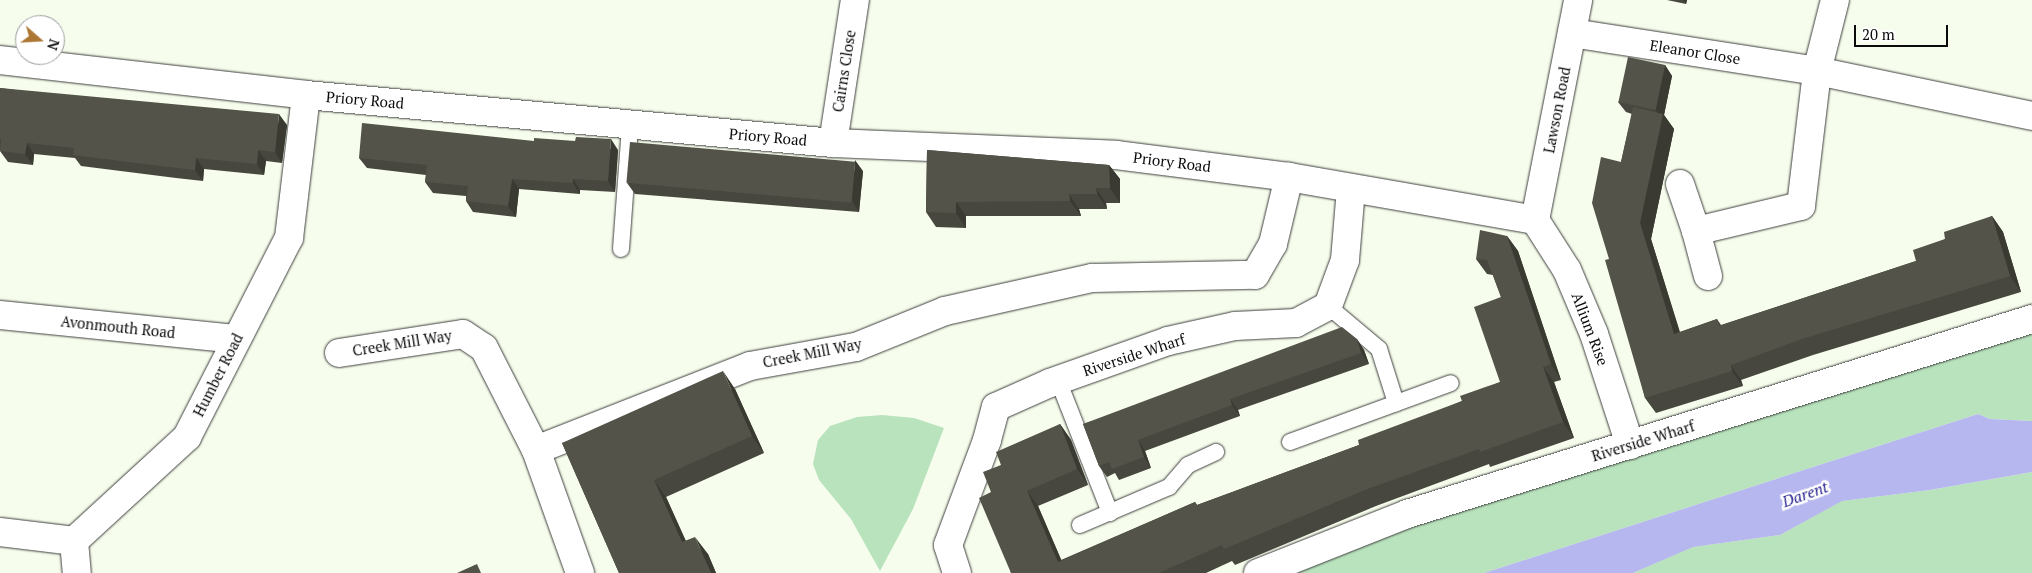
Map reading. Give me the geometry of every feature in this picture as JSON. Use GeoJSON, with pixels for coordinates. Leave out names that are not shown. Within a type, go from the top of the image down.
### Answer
{"type":"FeatureCollection","features":[{"type":"Feature","properties":{"kind":"street","name":"Cairns Close"},"geometry":{"type":"LineString","coordinates":[[833,143],[855,0]]}},
{"type":"Feature","properties":{"kind":"street","name":"Lawson Road"},"geometry":{"type":"LineString","coordinates":[[1535,220],[1578,0]]}},
{"type":"Feature","properties":{"kind":"street"},"geometry":{"type":"LineString","coordinates":[[1696,231],[1801,206],[1817,71],[1835,0]]}},
{"type":"Feature","properties":{"kind":"street","name":"Eleanor Close"},"geometry":{"type":"LineString","coordinates":[[1572,32],[1817,71],[2032,116]]}},
{"type":"Feature","properties":{"kind":"street","name":"Priory Road"},"geometry":{"type":"LineString","coordinates":[[0,60],[306,95],[833,143],[1116,155],[1289,177],[1535,220]]}},
{"type":"Feature","properties":{"kind":"street","name":"Humber Road"},"geometry":{"type":"LineString","coordinates":[[74,540],[187,437],[236,339],[290,238],[306,95]]}},
{"type":"Feature","properties":{"kind":"street","name":"Creek Mill Way"},"geometry":{"type":"LineString","coordinates":[[339,353],[464,334],[484,348],[536,450],[750,366],[856,347],[945,312],[1092,278],[1255,275],[1273,244],[1289,177]]}},
{"type":"Feature","properties":{"kind":"street"},"geometry":{"type":"LineString","coordinates":[[1680,184],[1696,231],[1708,276]]}},
{"type":"Feature","properties":{"kind":"street"},"geometry":{"type":"LineString","coordinates":[[1328,306],[1344,260],[1351,188]]}},
{"type":"Feature","properties":{"kind":"street","name":"Allium Rise"},"geometry":{"type":"LineString","coordinates":[[1535,220],[1567,270],[1594,334],[1630,445]]}},
{"type":"Feature","properties":{"kind":"street","name":"Riverside Wharf"},"geometry":{"type":"LineString","coordinates":[[957,573],[948,546],[987,440],[996,407],[1058,380],[1168,342],[1225,328],[1296,324],[1328,306]]}},
{"type":"Feature","properties":{"kind":"street","name":"Avonmouth Road"},"geometry":{"type":"LineString","coordinates":[[0,315],[236,339]]}},
{"type":"Feature","properties":{"kind":"street","name":"Riverside Wharf"},"geometry":{"type":"LineString","coordinates":[[1258,573],[1407,514],[2032,319]]}},
{"type":"Feature","properties":{"kind":"street"},"geometry":{"type":"LineString","coordinates":[[536,450],[580,573]]}},
{"type":"Feature","properties":{"kind":"street"},"geometry":{"type":"LineString","coordinates":[[0,532],[74,540],[77,573]]}},
{"type":"Feature","properties":{"kind":"lane"},"geometry":{"type":"LineString","coordinates":[[621,249],[630,125]]}},
{"type":"Feature","properties":{"kind":"lane"},"geometry":{"type":"LineString","coordinates":[[1328,306],[1379,349],[1396,403]]}},
{"type":"Feature","properties":{"kind":"lane"},"geometry":{"type":"LineString","coordinates":[[1058,380],[1110,514]]}},
{"type":"Feature","properties":{"kind":"lane"},"geometry":{"type":"LineString","coordinates":[[1290,442],[1451,383]]}},
{"type":"Feature","properties":{"kind":"lane"},"geometry":{"type":"LineString","coordinates":[[1080,525],[1110,514],[1169,487],[1188,465],[1216,452]]}},
{"type":"Feature","properties":{"kind":"green space"},"geometry":{"type":"Polygon","coordinates":[[[2032,330],[2032,421],[1990,419],[1978,414],[1484,573],[1285,573],[1452,512],[2032,330]]]}},
{"type":"Feature","properties":{"kind":"green space"},"geometry":{"type":"Polygon","coordinates":[[[882,415],[914,418],[944,428],[913,509],[880,571],[851,519],[819,480],[813,464],[818,440],[830,426],[857,417],[882,415]]]}},
{"type":"Feature","properties":{"kind":"green space"},"geometry":{"type":"Polygon","coordinates":[[[2032,472],[2032,573],[1633,573],[1692,547],[1780,535],[1841,501],[1930,490],[2032,472]]]}},
{"type":"Feature","properties":{"kind":"water","name":"Darent"},"geometry":{"type":"Polygon","coordinates":[[[1978,414],[1990,419],[2032,421],[2032,472],[1930,490],[1842,501],[1780,535],[1693,547],[1633,573],[1484,573],[1978,414]]]}},
{"type":"Feature","properties":{"kind":"building"},"geometry":{"type":"Polygon","coordinates":[[[1628,57],[1665,65],[1656,110],[1618,102],[1628,57]]]}},
{"type":"Feature","properties":{"kind":"building"},"geometry":{"type":"Polygon","coordinates":[[[0,88],[279,114],[275,152],[258,150],[257,164],[196,158],[195,170],[73,155],[74,148],[27,143],[25,154],[0,151],[0,88]]]}},
{"type":"Feature","properties":{"kind":"building"},"geometry":{"type":"Polygon","coordinates":[[[1633,107],[1663,114],[1640,223],[1674,334],[1717,319],[1719,326],[1916,261],[1913,250],[1945,239],[1944,232],[1992,216],[2010,276],[1802,339],[1731,365],[1732,371],[1645,398],[1605,260],[1609,259],[1592,203],[1601,157],[1621,162],[1633,107]]]}},
{"type":"Feature","properties":{"kind":"building"},"geometry":{"type":"Polygon","coordinates":[[[362,123],[534,141],[534,138],[575,141],[576,137],[611,139],[608,181],[573,179],[573,183],[512,179],[508,206],[466,201],[468,186],[425,182],[427,165],[359,158],[362,123]]]}},
{"type":"Feature","properties":{"kind":"building"},"geometry":{"type":"Polygon","coordinates":[[[630,142],[855,162],[852,203],[626,183],[630,142]]]}},
{"type":"Feature","properties":{"kind":"building"},"geometry":{"type":"Polygon","coordinates":[[[927,150],[1109,165],[1110,188],[1096,188],[1097,194],[1069,194],[1070,201],[956,202],[956,213],[926,212],[927,150]]]}},
{"type":"Feature","properties":{"kind":"building"},"geometry":{"type":"Polygon","coordinates":[[[1480,230],[1507,236],[1551,364],[1543,367],[1563,422],[1480,452],[1479,449],[1365,490],[1224,549],[1222,545],[1159,573],[1011,573],[979,498],[991,492],[983,472],[1001,465],[996,452],[1060,424],[1077,469],[1027,491],[1058,562],[1195,502],[1197,505],[1359,445],[1358,440],[1462,401],[1460,396],[1500,382],[1474,307],[1501,297],[1487,260],[1476,259],[1480,230]]]}},
{"type":"Feature","properties":{"kind":"building"},"geometry":{"type":"Polygon","coordinates":[[[1342,327],[1357,339],[1361,353],[1230,399],[1232,405],[1138,440],[1144,457],[1112,469],[1109,462],[1099,466],[1083,424],[1342,327]]]}},
{"type":"Feature","properties":{"kind":"building"},"geometry":{"type":"Polygon","coordinates":[[[723,371],[752,436],[654,480],[682,542],[695,537],[711,573],[619,573],[562,443],[723,371]]]}},
{"type":"Feature","properties":{"kind":"building"},"geometry":{"type":"Polygon","coordinates":[[[477,564],[481,573],[457,573],[477,564]]]}}]}
